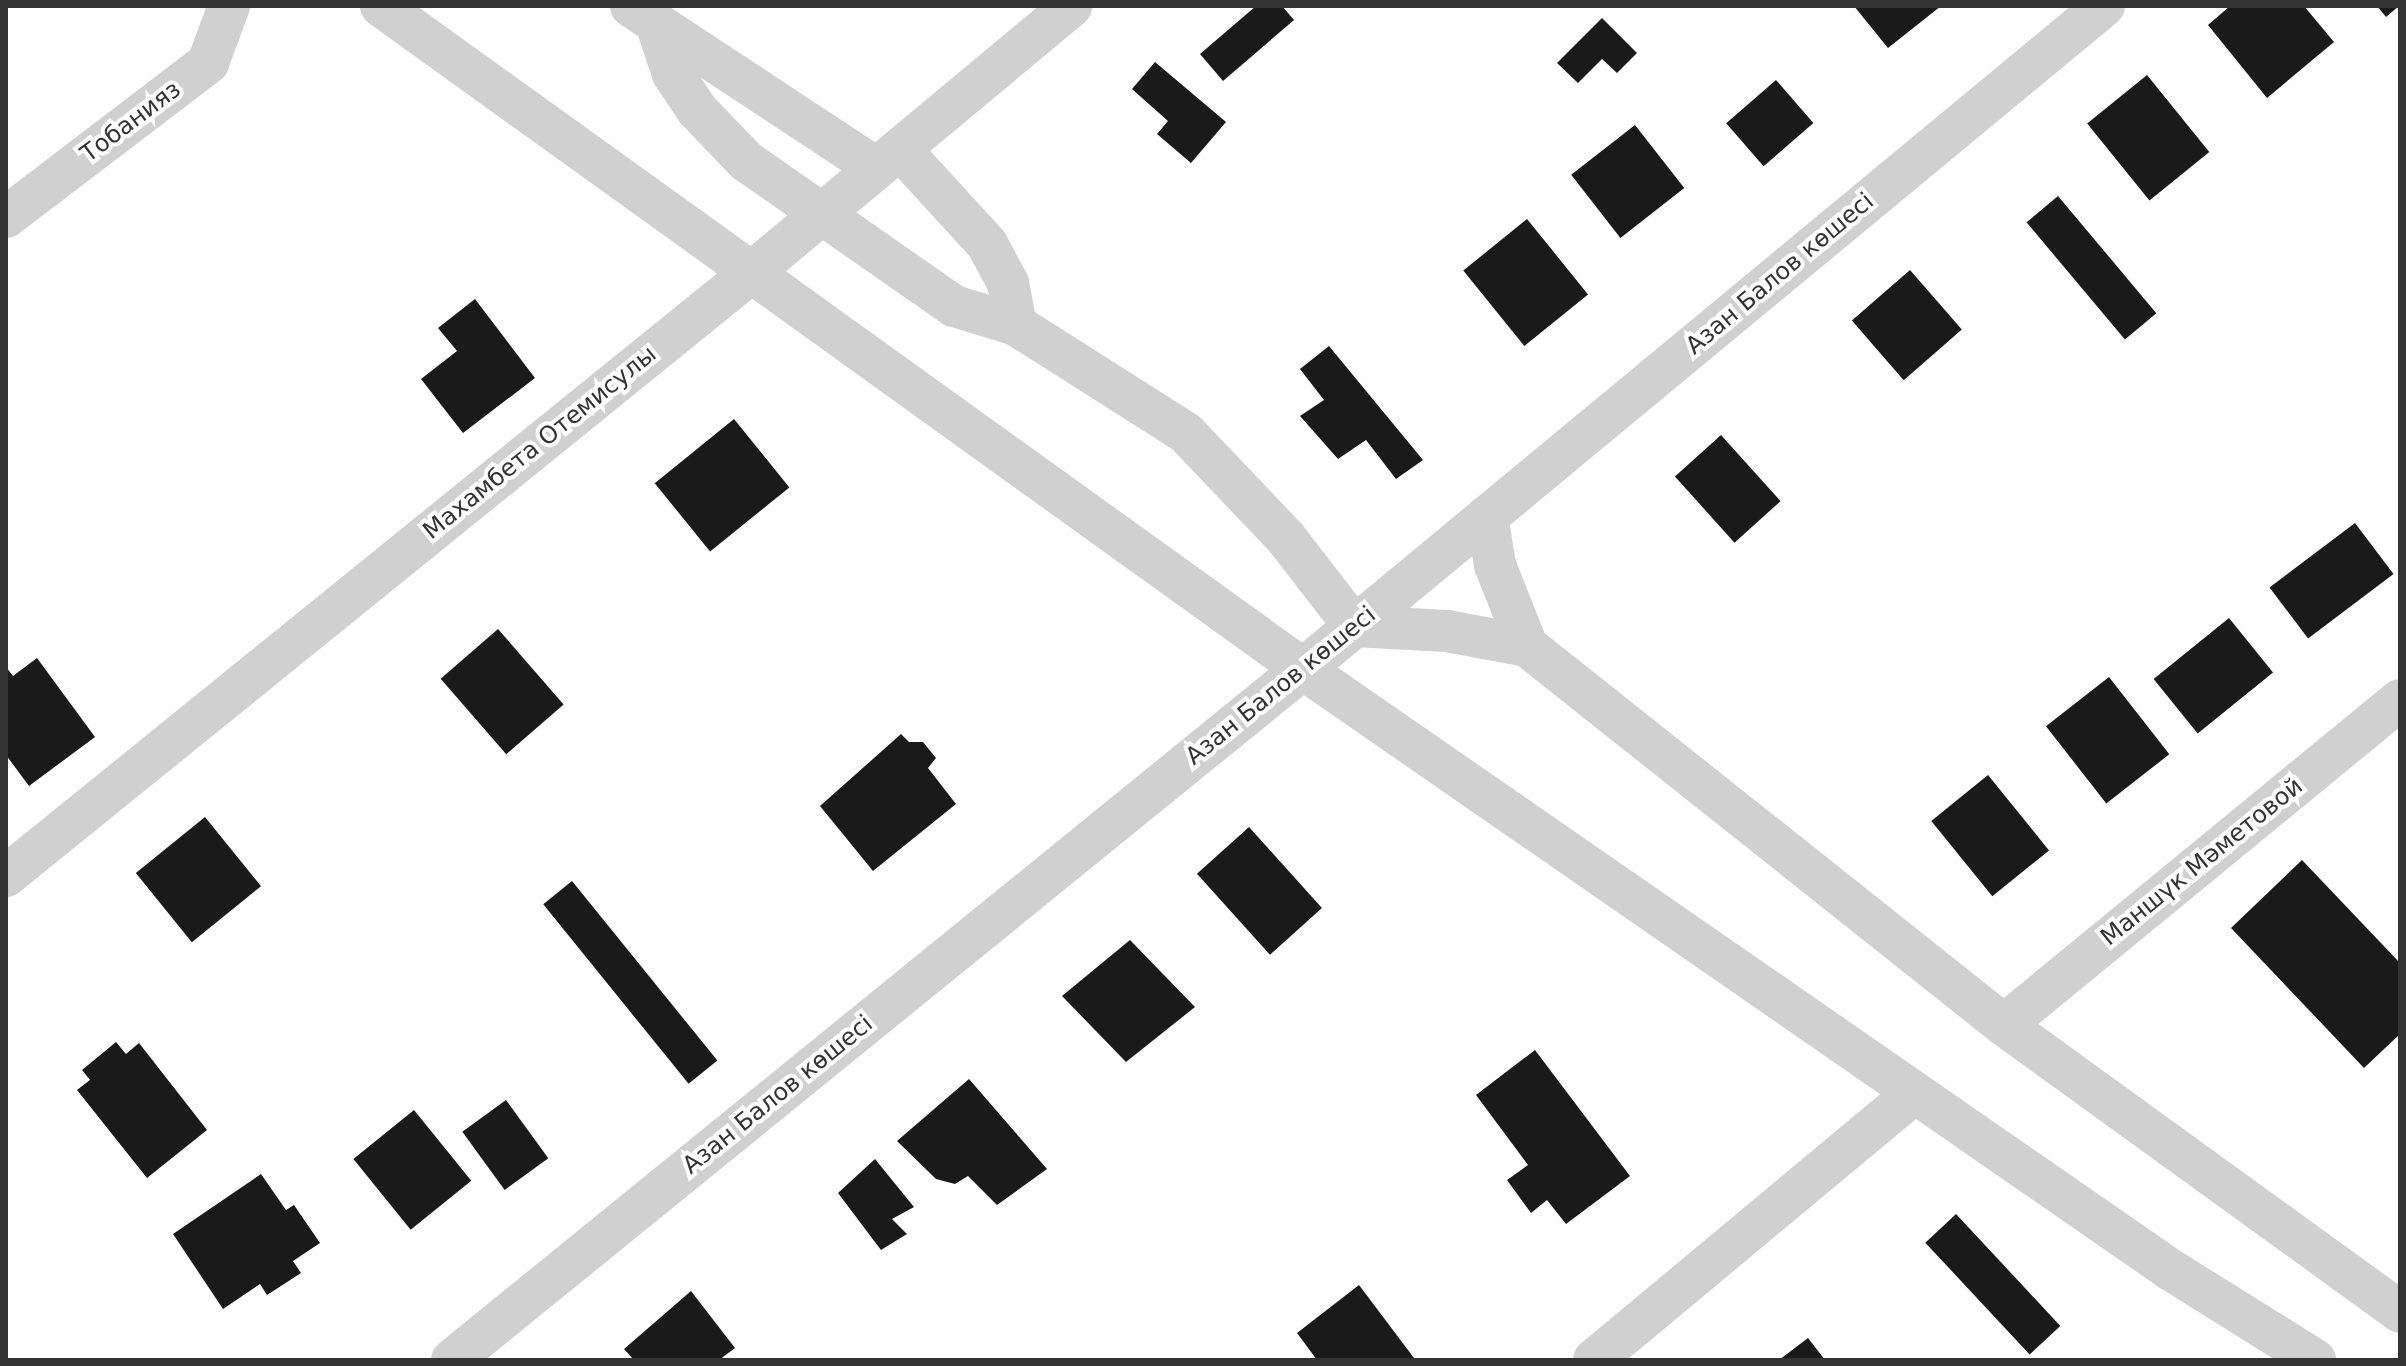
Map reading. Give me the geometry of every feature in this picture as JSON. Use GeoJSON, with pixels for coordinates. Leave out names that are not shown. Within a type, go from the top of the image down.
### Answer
{"type":"FeatureCollection","features":[{"type":"Feature","properties":{"kind":"street","name":"Тобанияз"},"geometry":{"type":"LineString","coordinates":[[6,217],[208,63],[229,6]]}},
{"type":"Feature","properties":{"kind":"street"},"geometry":{"type":"LineString","coordinates":[[381,6],[1303,669],[2171,1270],[2315,1360]]}},
{"type":"Feature","properties":{"kind":"street","name":"Махамбета Отемисулы"},"geometry":{"type":"LineString","coordinates":[[6,876],[751,273],[1071,6]]}},
{"type":"Feature","properties":{"kind":"street","name":"Азан Балов көшесі"},"geometry":{"type":"LineString","coordinates":[[452,1360],[1303,669],[2104,6]]}},
{"type":"Feature","properties":{"kind":"street"},"geometry":{"type":"LineString","coordinates":[[644,15],[888,158],[987,244],[1008,283],[1016,325]]}},
{"type":"Feature","properties":{"kind":"street"},"geometry":{"type":"LineString","coordinates":[[644,15],[673,74],[697,110],[746,161],[954,306],[1016,325],[1186,433],[1286,538],[1354,626],[1447,631],[1527,646],[2004,1025],[2400,1312]]}},
{"type":"Feature","properties":{"kind":"street"},"geometry":{"type":"LineString","coordinates":[[1487,516],[1495,565],[1527,646]]}},
{"type":"Feature","properties":{"kind":"street","name":"Маншүк Мәметовой"},"geometry":{"type":"LineString","coordinates":[[2004,1025],[2400,700]]}},
{"type":"Feature","properties":{"kind":"street"},"geometry":{"type":"LineString","coordinates":[[1594,1360],[1914,1093]]}},
{"type":"Feature","properties":{"kind":"building"},"geometry":{"type":"Polygon","coordinates":[[[1256,6],[1282,6],[1294,20],[1223,81],[1200,54],[1256,6]]]}},
{"type":"Feature","properties":{"kind":"building"},"geometry":{"type":"Polygon","coordinates":[[[1854,6],[1941,6],[1888,48],[1854,6]]]}},
{"type":"Feature","properties":{"kind":"building"},"geometry":{"type":"Polygon","coordinates":[[[2230,6],[2304,6],[2334,42],[2267,98],[2208,25],[2230,6]]]}},
{"type":"Feature","properties":{"kind":"building"},"geometry":{"type":"Polygon","coordinates":[[[2377,6],[2399,6],[2386,17],[2377,6]]]}},
{"type":"Feature","properties":{"kind":"building"},"geometry":{"type":"Polygon","coordinates":[[[1602,18],[1637,53],[1617,73],[1602,59],[1578,83],[1557,63],[1602,18]]]}},
{"type":"Feature","properties":{"kind":"building"},"geometry":{"type":"Polygon","coordinates":[[[1155,62],[1226,122],[1191,163],[1157,134],[1168,121],[1132,89],[1155,62]]]}},
{"type":"Feature","properties":{"kind":"building"},"geometry":{"type":"Polygon","coordinates":[[[2147,75],[2209,152],[2149,200],[2087,123],[2147,75]]]}},
{"type":"Feature","properties":{"kind":"building"},"geometry":{"type":"Polygon","coordinates":[[[1776,80],[1813,123],[1764,166],[1726,123],[1776,80]]]}},
{"type":"Feature","properties":{"kind":"building"},"geometry":{"type":"Polygon","coordinates":[[[1635,125],[1684,188],[1620,238],[1571,175],[1635,125]]]}},
{"type":"Feature","properties":{"kind":"building"},"geometry":{"type":"Polygon","coordinates":[[[2058,196],[2156,313],[2125,340],[2027,222],[2058,196]]]}},
{"type":"Feature","properties":{"kind":"building"},"geometry":{"type":"Polygon","coordinates":[[[1527,219],[1588,294],[1524,346],[1463,271],[1527,219]]]}},
{"type":"Feature","properties":{"kind":"building"},"geometry":{"type":"Polygon","coordinates":[[[1910,270],[1962,330],[1904,380],[1852,321],[1910,270]]]}},
{"type":"Feature","properties":{"kind":"building"},"geometry":{"type":"Polygon","coordinates":[[[475,299],[535,378],[463,433],[421,379],[457,351],[438,328],[475,299]]]}},
{"type":"Feature","properties":{"kind":"building"},"geometry":{"type":"Polygon","coordinates":[[[1329,346],[1423,460],[1396,479],[1366,440],[1338,459],[1300,416],[1324,400],[1300,369],[1329,346]]]}},
{"type":"Feature","properties":{"kind":"building"},"geometry":{"type":"Polygon","coordinates":[[[734,419],[789,487],[710,552],[655,483],[734,419]]]}},
{"type":"Feature","properties":{"kind":"building"},"geometry":{"type":"Polygon","coordinates":[[[1721,435],[1781,501],[1734,543],[1675,476],[1721,435]]]}},
{"type":"Feature","properties":{"kind":"building"},"geometry":{"type":"Polygon","coordinates":[[[2355,523],[2394,574],[2308,639],[2270,587],[2355,523]]]}},
{"type":"Feature","properties":{"kind":"building"},"geometry":{"type":"Polygon","coordinates":[[[2229,618],[2273,672],[2198,733],[2154,679],[2229,618]]]}},
{"type":"Feature","properties":{"kind":"building"},"geometry":{"type":"Polygon","coordinates":[[[498,629],[564,704],[506,754],[441,679],[498,629]]]}},
{"type":"Feature","properties":{"kind":"building"},"geometry":{"type":"Polygon","coordinates":[[[37,658],[95,737],[29,786],[6,755],[6,667],[13,676],[37,658]]]}},
{"type":"Feature","properties":{"kind":"building"},"geometry":{"type":"Polygon","coordinates":[[[2109,677],[2169,754],[2106,803],[2046,726],[2109,677]]]}},
{"type":"Feature","properties":{"kind":"building"},"geometry":{"type":"Polygon","coordinates":[[[901,734],[909,742],[923,742],[936,758],[928,768],[956,804],[873,871],[820,806],[901,734]]]}},
{"type":"Feature","properties":{"kind":"building"},"geometry":{"type":"Polygon","coordinates":[[[1988,775],[2049,850],[1992,896],[1931,821],[1988,775]]]}},
{"type":"Feature","properties":{"kind":"building"},"geometry":{"type":"Polygon","coordinates":[[[205,817],[261,886],[192,942],[136,873],[205,817]]]}},
{"type":"Feature","properties":{"kind":"building"},"geometry":{"type":"Polygon","coordinates":[[[1249,827],[1322,908],[1270,955],[1197,874],[1249,827]]]}},
{"type":"Feature","properties":{"kind":"building"},"geometry":{"type":"Polygon","coordinates":[[[2302,860],[2400,963],[2400,1034],[2364,1068],[2231,928],[2302,860]]]}},
{"type":"Feature","properties":{"kind":"building"},"geometry":{"type":"Polygon","coordinates":[[[572,881],[717,1061],[689,1084],[543,904],[572,881]]]}},
{"type":"Feature","properties":{"kind":"building"},"geometry":{"type":"Polygon","coordinates":[[[1130,940],[1195,1007],[1126,1062],[1062,996],[1130,940]]]}},
{"type":"Feature","properties":{"kind":"building"},"geometry":{"type":"Polygon","coordinates":[[[116,1042],[126,1054],[139,1043],[207,1130],[147,1178],[77,1090],[90,1080],[82,1070],[116,1042]]]}},
{"type":"Feature","properties":{"kind":"building"},"geometry":{"type":"Polygon","coordinates":[[[1535,1050],[1630,1176],[1566,1224],[1547,1200],[1531,1213],[1507,1180],[1528,1165],[1476,1095],[1535,1050]]]}},
{"type":"Feature","properties":{"kind":"building"},"geometry":{"type":"Polygon","coordinates":[[[969,1079],[1047,1169],[997,1205],[968,1176],[955,1184],[936,1179],[897,1141],[969,1079]]]}},
{"type":"Feature","properties":{"kind":"building"},"geometry":{"type":"Polygon","coordinates":[[[506,1100],[548,1158],[505,1190],[462,1132],[506,1100]]]}},
{"type":"Feature","properties":{"kind":"building"},"geometry":{"type":"Polygon","coordinates":[[[414,1110],[471,1181],[411,1230],[353,1159],[414,1110]]]}},
{"type":"Feature","properties":{"kind":"building"},"geometry":{"type":"Polygon","coordinates":[[[875,1159],[914,1207],[892,1219],[907,1234],[881,1250],[838,1193],[875,1159]]]}},
{"type":"Feature","properties":{"kind":"building"},"geometry":{"type":"Polygon","coordinates":[[[261,1174],[286,1210],[294,1205],[320,1243],[293,1261],[301,1273],[267,1295],[260,1284],[223,1309],[173,1234],[261,1174]]]}},
{"type":"Feature","properties":{"kind":"building"},"geometry":{"type":"Polygon","coordinates":[[[1956,1214],[2060,1326],[2030,1355],[1925,1243],[1956,1214]]]}},
{"type":"Feature","properties":{"kind":"building"},"geometry":{"type":"Polygon","coordinates":[[[1359,1285],[1414,1358],[1412,1360],[1317,1360],[1297,1333],[1359,1285]]]}},
{"type":"Feature","properties":{"kind":"building"},"geometry":{"type":"Polygon","coordinates":[[[691,1291],[735,1348],[719,1360],[634,1360],[624,1349],[691,1291]]]}},
{"type":"Feature","properties":{"kind":"building"},"geometry":{"type":"Polygon","coordinates":[[[1808,1338],[1825,1360],[1779,1360],[1808,1338]]]}}]}
